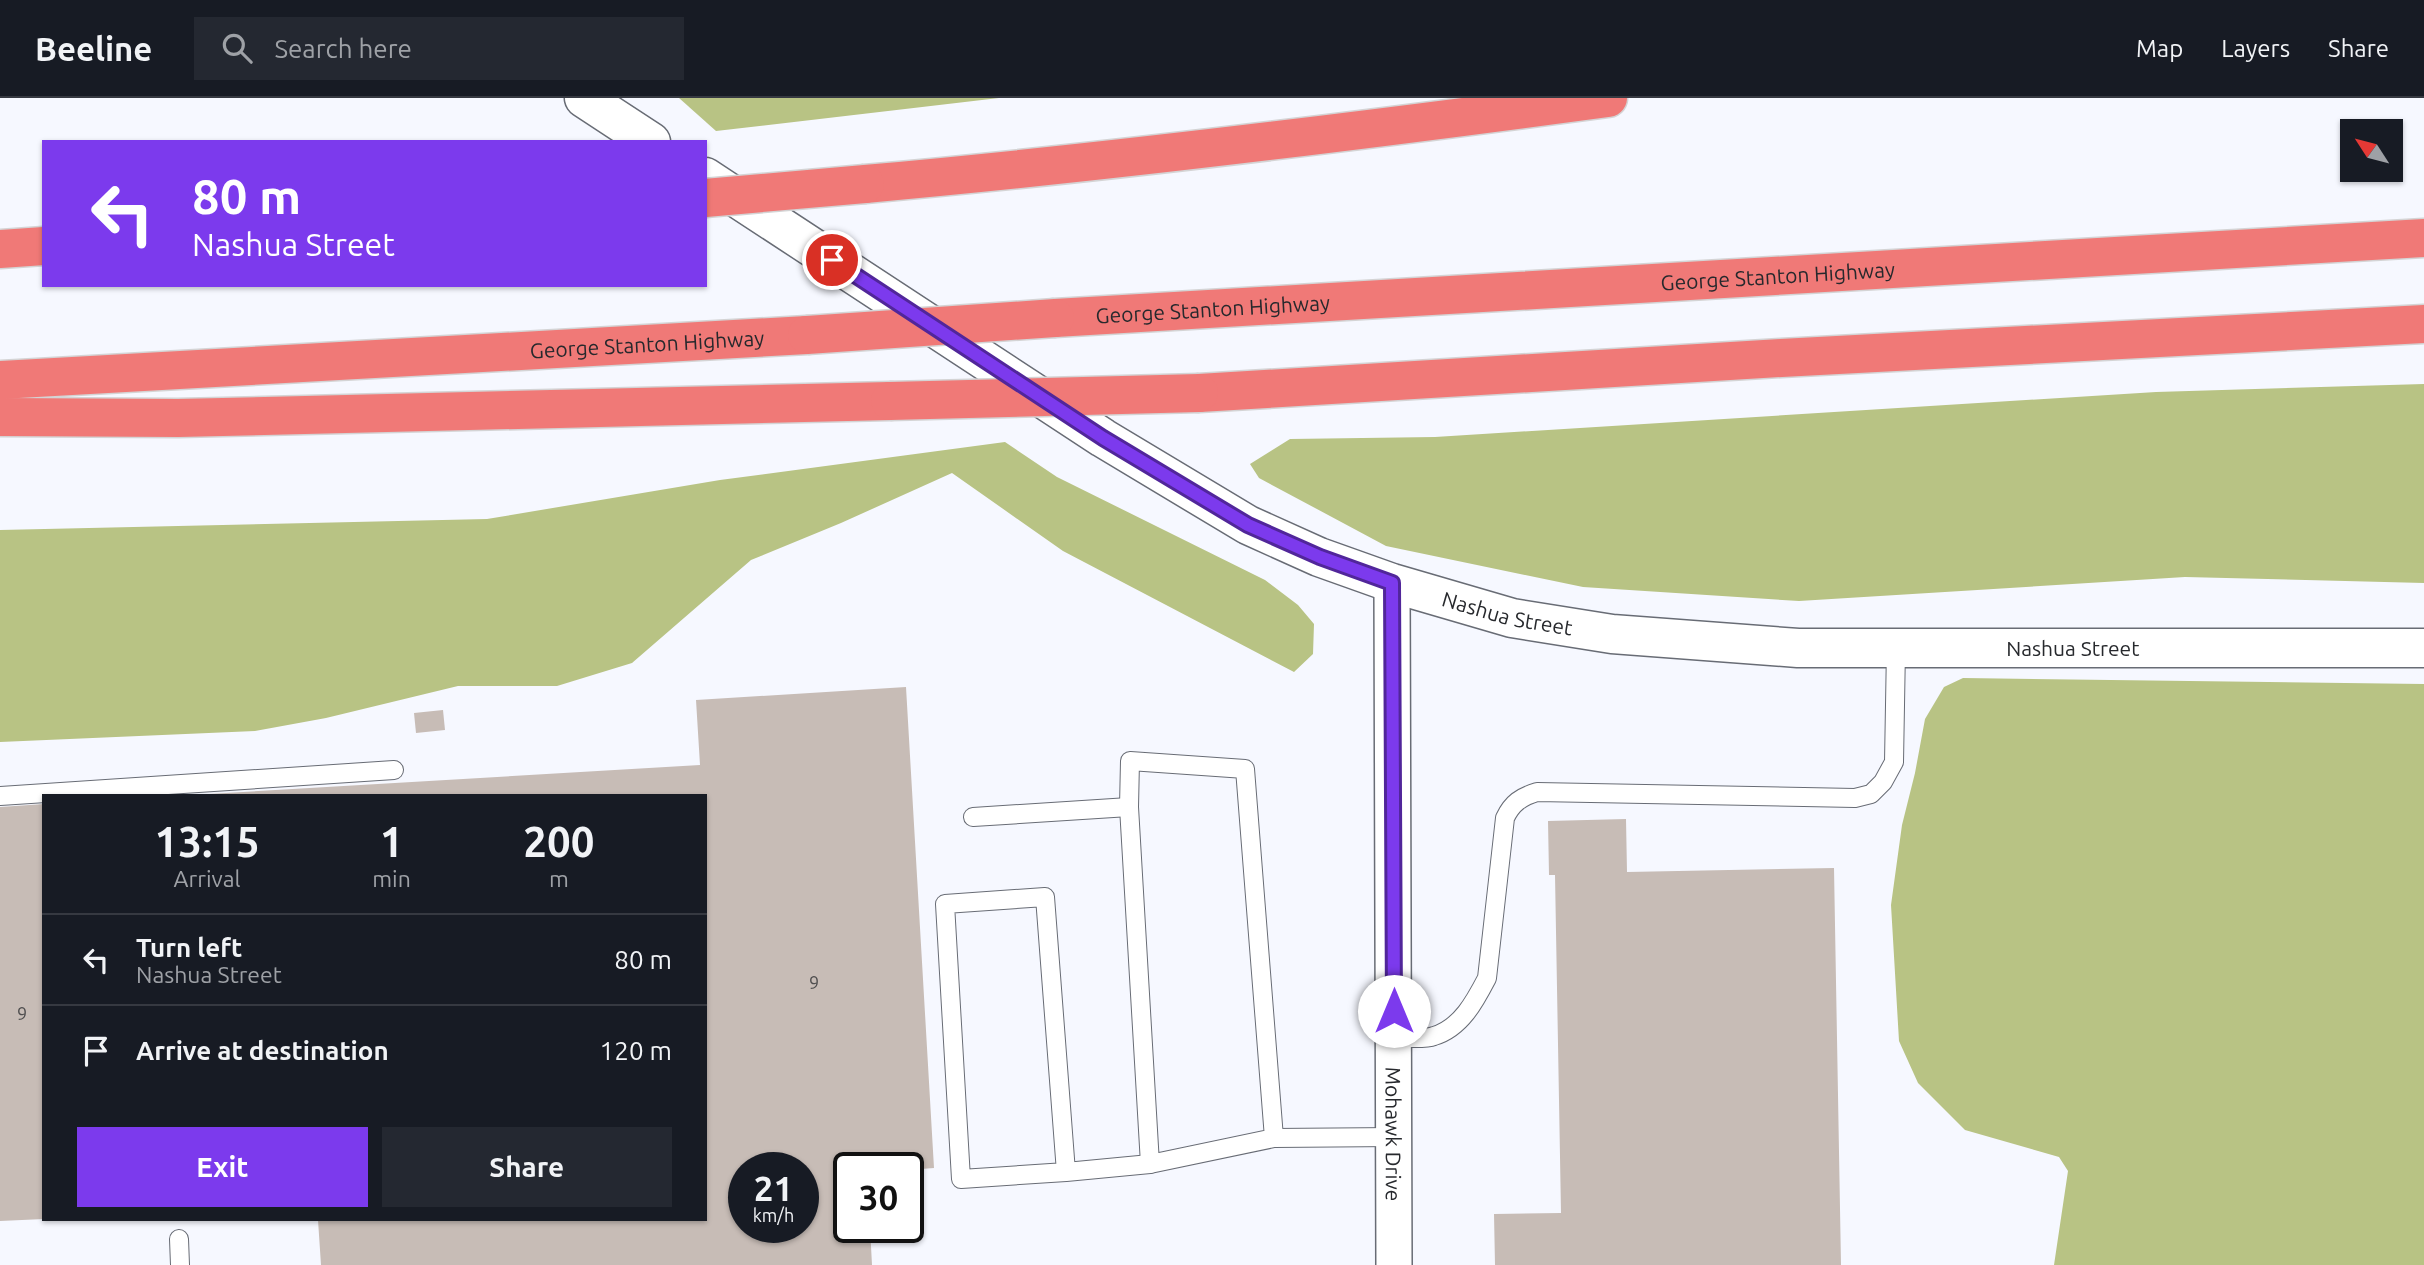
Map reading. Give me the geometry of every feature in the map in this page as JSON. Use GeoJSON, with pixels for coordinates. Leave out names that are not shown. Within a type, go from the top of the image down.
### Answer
{"type":"FeatureCollection","features":[{"type":"Feature","properties":{"kind":"highway"},"geometry":{"type":"LineString","coordinates":[[707,198],[995,172],[1608,98]]}},
{"type":"Feature","properties":{"kind":"highway","name":"George Stanton Highway"},"geometry":{"type":"LineString","coordinates":[[0,380],[807,335],[1055,318],[2424,238]]}},
{"type":"Feature","properties":{"kind":"highway"},"geometry":{"type":"LineString","coordinates":[[0,249],[42,246]]}},
{"type":"Feature","properties":{"kind":"highway"},"geometry":{"type":"LineString","coordinates":[[0,417],[178,418],[1199,393],[1781,358],[2424,324]]}},
{"type":"Feature","properties":{"kind":"main road"},"geometry":{"type":"LineString","coordinates":[[584,98],[648,140]]}},
{"type":"Feature","properties":{"kind":"main road","name":"Nashua Street"},"geometry":{"type":"LineString","coordinates":[[707,178],[1103,438],[1248,525],[1320,557],[1392,583],[1512,618],[1612,634],[1798,648],[2424,648]]}},
{"type":"Feature","properties":{"kind":"street","name":"Mohawk Drive"},"geometry":{"type":"LineString","coordinates":[[1392,583],[1394,1265]]}},
{"type":"Feature","properties":{"kind":"lane"},"geometry":{"type":"LineString","coordinates":[[1395,1038],[1433,1037],[1461,1020],[1475,1001],[1487,978],[1504,818],[1510,807],[1522,797],[1537,792],[1855,798],[1871,794],[1883,782],[1894,762],[1896,648]]}},
{"type":"Feature","properties":{"kind":"lane"},"geometry":{"type":"LineString","coordinates":[[1150,1164],[1129,807],[1130,761],[1245,769],[1274,1138]]}},
{"type":"Feature","properties":{"kind":"lane"},"geometry":{"type":"LineString","coordinates":[[0,796],[394,770]]}},
{"type":"Feature","properties":{"kind":"lane"},"geometry":{"type":"LineString","coordinates":[[974,817],[1129,807]]}},
{"type":"Feature","properties":{"kind":"lane"},"geometry":{"type":"LineString","coordinates":[[1066,1172],[1045,897],[945,904],[961,1178],[1066,1172],[1150,1164],[1274,1138],[1395,1137]]}},
{"type":"Feature","properties":{"kind":"lane"},"geometry":{"type":"LineString","coordinates":[[179,1239],[180,1265]]}},
{"type":"Feature","properties":{"kind":"green space"},"geometry":{"type":"Polygon","coordinates":[[[679,98],[999,98],[716,131],[679,98]]]}},
{"type":"Feature","properties":{"kind":"green space"},"geometry":{"type":"Polygon","coordinates":[[[2424,384],[2424,583],[2185,577],[1799,601],[1583,587],[1386,546],[1259,478],[1250,464],[1290,439],[1435,437],[2156,392],[2424,384]]]}},
{"type":"Feature","properties":{"kind":"green space"},"geometry":{"type":"Polygon","coordinates":[[[1005,442],[1057,477],[1265,580],[1298,605],[1314,624],[1313,654],[1294,672],[1063,551],[952,473],[751,560],[632,663],[557,686],[458,686],[326,718],[255,731],[0,742],[0,530],[487,519],[720,480],[1005,442]]]}},
{"type":"Feature","properties":{"kind":"green space"},"geometry":{"type":"Polygon","coordinates":[[[1963,678],[2424,684],[2424,1265],[2054,1265],[2068,1171],[2059,1157],[1965,1130],[1918,1083],[1899,1041],[1891,905],[1902,825],[1925,719],[1944,687],[1963,678]]]}},
{"type":"Feature","properties":{"kind":"building"},"geometry":{"type":"Polygon","coordinates":[[[906,687],[934,1168],[924,1169],[924,1152],[833,1152],[833,1243],[871,1243],[872,1265],[321,1265],[318,1221],[707,1221],[707,794],[209,794],[700,765],[696,700],[906,687]]]}},
{"type":"Feature","properties":{"kind":"building"},"geometry":{"type":"Polygon","coordinates":[[[443,710],[445,730],[416,733],[414,713],[443,710]]]}},
{"type":"Feature","properties":{"kind":"building"},"geometry":{"type":"Polygon","coordinates":[[[42,804],[42,1219],[0,1221],[0,807],[42,804]]]}},
{"type":"Feature","properties":{"kind":"building"},"geometry":{"type":"Polygon","coordinates":[[[1626,819],[1627,872],[1834,868],[1841,1265],[1495,1265],[1494,1214],[1561,1213],[1555,875],[1549,875],[1548,821],[1626,819]]]}},
{"type":"Feature","properties":{"kind":"route"},"geometry":{"type":"LineString","coordinates":[[832,260],[1103,438],[1248,525],[1320,557],[1392,583],[1394,1011]]}}]}
